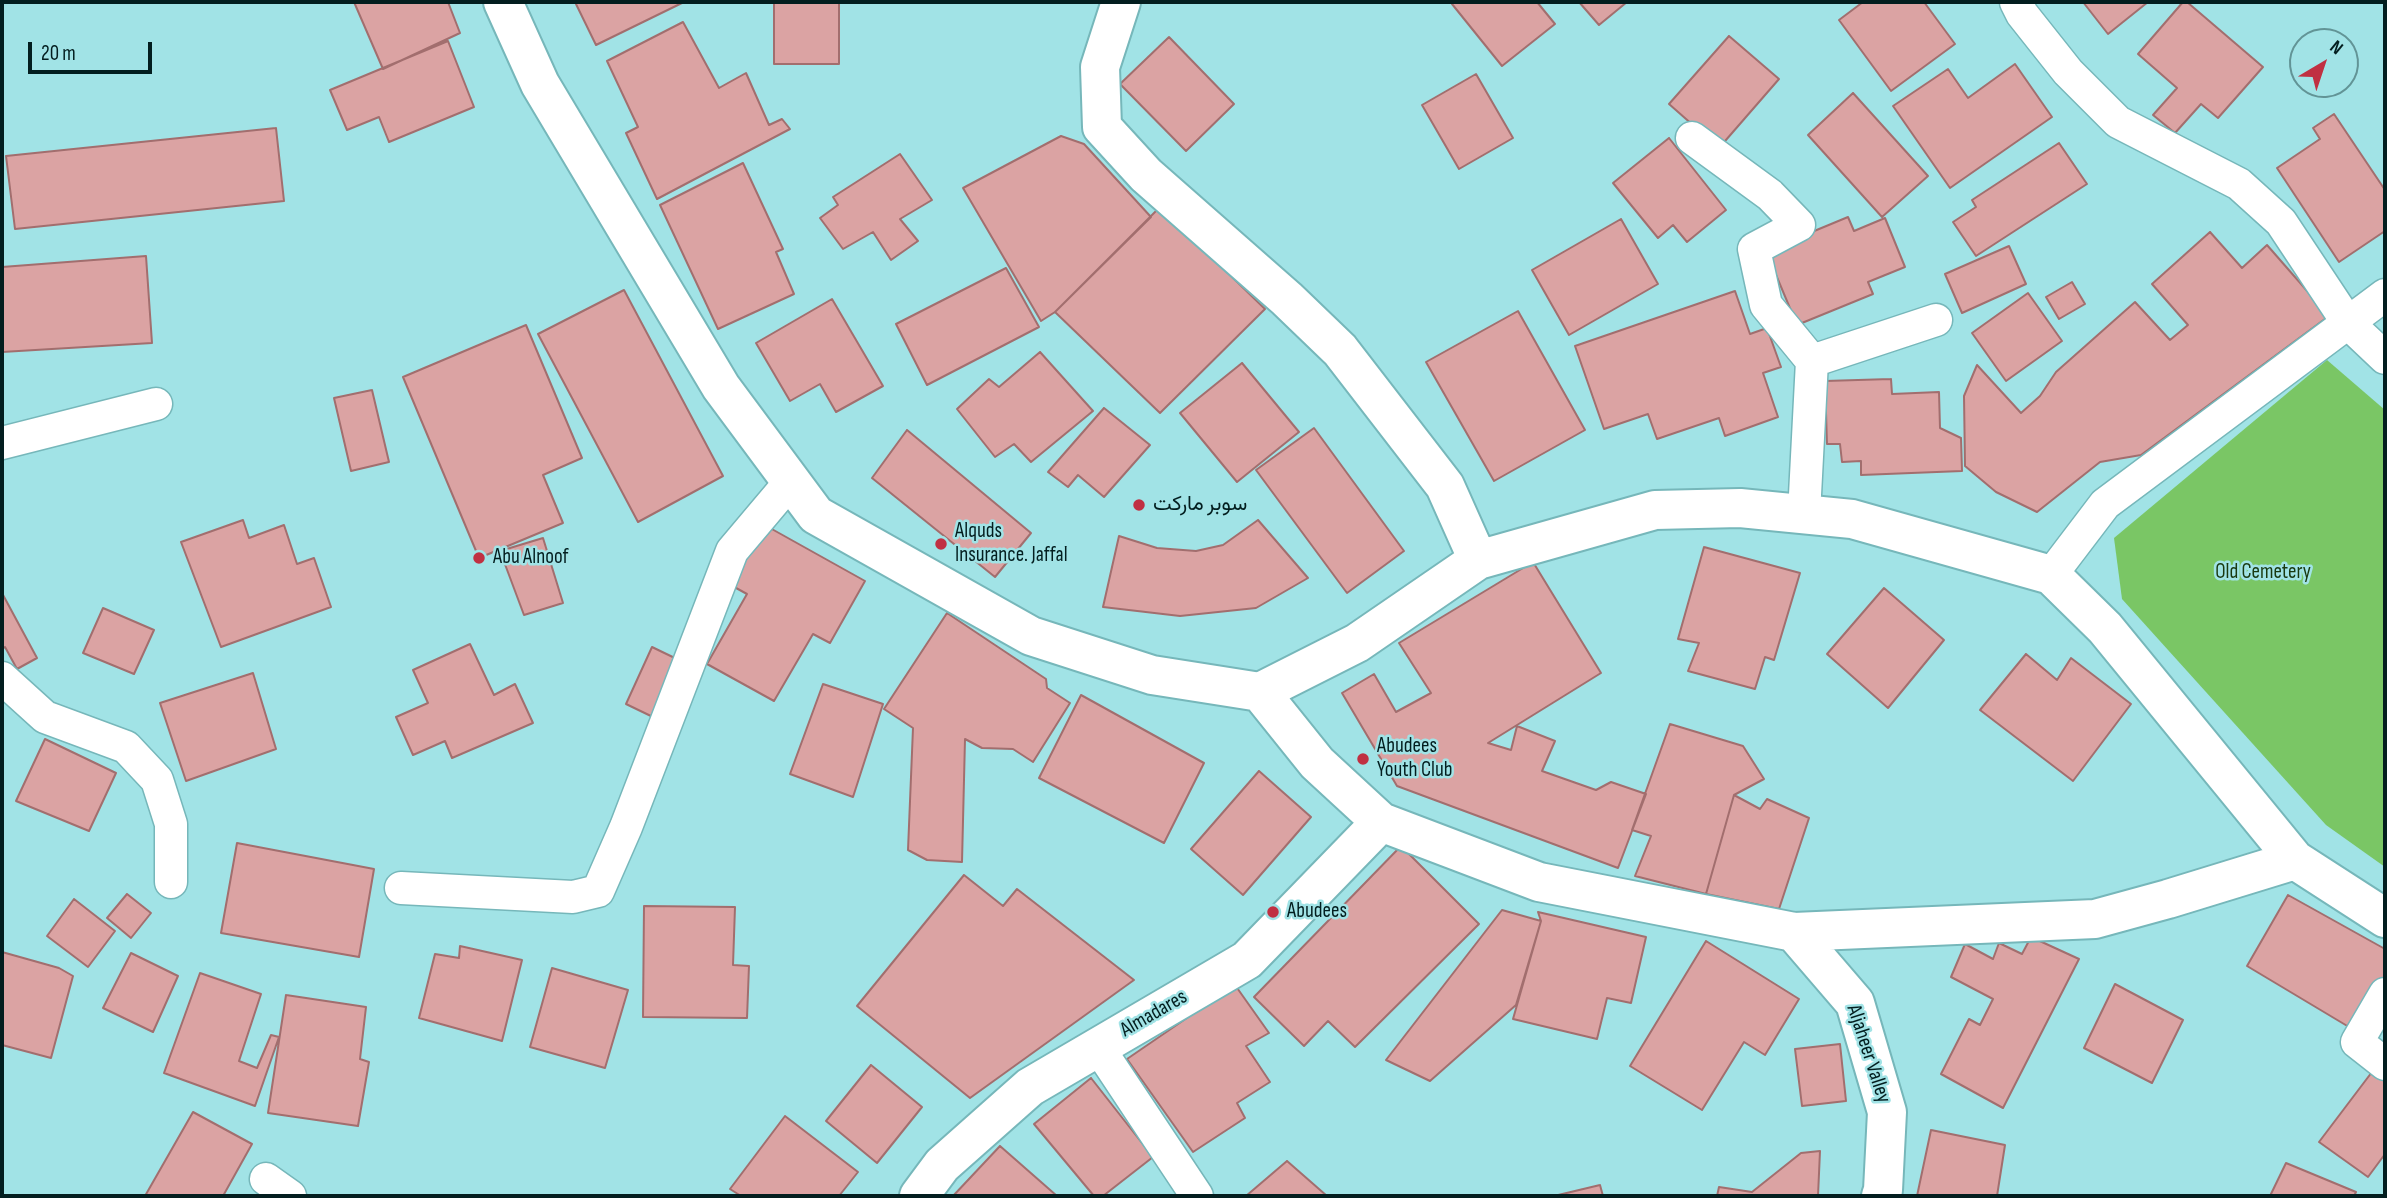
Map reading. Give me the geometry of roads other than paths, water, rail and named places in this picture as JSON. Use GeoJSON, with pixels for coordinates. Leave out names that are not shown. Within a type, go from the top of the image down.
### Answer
{"type":"FeatureCollection","features":[{"type":"Feature","properties":{"kind":"street"},"geometry":{"type":"LineString","coordinates":[[503,2],[540,84],[722,387],[816,514],[1031,636],[1152,675],[1260,692],[1357,643],[1478,560],[1655,510],[1740,508],[1852,519],[2051,575],[2105,628],[2295,860],[2385,918]]}},
{"type":"Feature","properties":{"kind":"street"},"geometry":{"type":"LineString","coordinates":[[1121,2],[1100,67],[1102,127],[1146,174],[1277,290],[1340,350],[1445,486],[1478,560]]}},
{"type":"Feature","properties":{"kind":"street"},"geometry":{"type":"LineString","coordinates":[[2016,2],[2022,14],[2068,72],[2118,121],[2239,184],[2281,222],[2348,323],[2385,358]]}},
{"type":"Feature","properties":{"kind":"street"},"geometry":{"type":"LineString","coordinates":[[1692,138],[1770,195],[1799,225],[1754,249],[1766,305],[1812,361],[1804,514]]}},
{"type":"Feature","properties":{"kind":"street"},"geometry":{"type":"LineString","coordinates":[[2051,575],[2105,504],[2385,295]]}},
{"type":"Feature","properties":{"kind":"street"},"geometry":{"type":"LineString","coordinates":[[1812,361],[1936,320]]}},
{"type":"Feature","properties":{"kind":"street"},"geometry":{"type":"LineString","coordinates":[[2,443],[156,404]]}},
{"type":"Feature","properties":{"kind":"street"},"geometry":{"type":"LineString","coordinates":[[401,888],[572,897],[598,891],[626,827],[732,551],[791,481]]}},
{"type":"Feature","properties":{"kind":"street"},"geometry":{"type":"LineString","coordinates":[[2,678],[45,717],[125,747],[157,780],[171,824],[171,882]]}},
{"type":"Feature","properties":{"kind":"street"},"geometry":{"type":"LineString","coordinates":[[1260,692],[1317,762],[1381,822],[1539,882],[1794,932],[2095,919],[2295,860]]}},
{"type":"Feature","properties":{"kind":"street","name":"Almadares"},"geometry":{"type":"LineString","coordinates":[[919,1196],[942,1165],[1030,1087],[1247,960],[1381,822]]}},
{"type":"Feature","properties":{"kind":"street","name":"Aljaheer Valley"},"geometry":{"type":"LineString","coordinates":[[1794,932],[1855,1003],[1887,1112],[1884,1190],[1881,1196]]}},
{"type":"Feature","properties":{"kind":"street"},"geometry":{"type":"LineString","coordinates":[[2385,994],[2357,1042],[2385,1064]]}},
{"type":"Feature","properties":{"kind":"street"},"geometry":{"type":"LineString","coordinates":[[1098,1047],[1197,1196]]}},
{"type":"Feature","properties":{"kind":"place","name":"سوبر ماركت"},"geometry":{"type":"Point","coordinates":[1139,505]}},
{"type":"Feature","properties":{"kind":"place","name":"Alquds Insurance. Jaffal"},"geometry":{"type":"Point","coordinates":[941,544]}},
{"type":"Feature","properties":{"kind":"place","name":"Abu Alnoof"},"geometry":{"type":"Point","coordinates":[479,558]}},
{"type":"Feature","properties":{"kind":"place","name":"Abudees Youth Club"},"geometry":{"type":"Point","coordinates":[1363,759]}},
{"type":"Feature","properties":{"kind":"place","name":"Abudees"},"geometry":{"type":"Point","coordinates":[1273,912]}},
{"type":"Feature","properties":{"kind":"park label","name":"Old Cemetery"},"geometry":{"type":"Point","coordinates":[2263,573]}}]}
